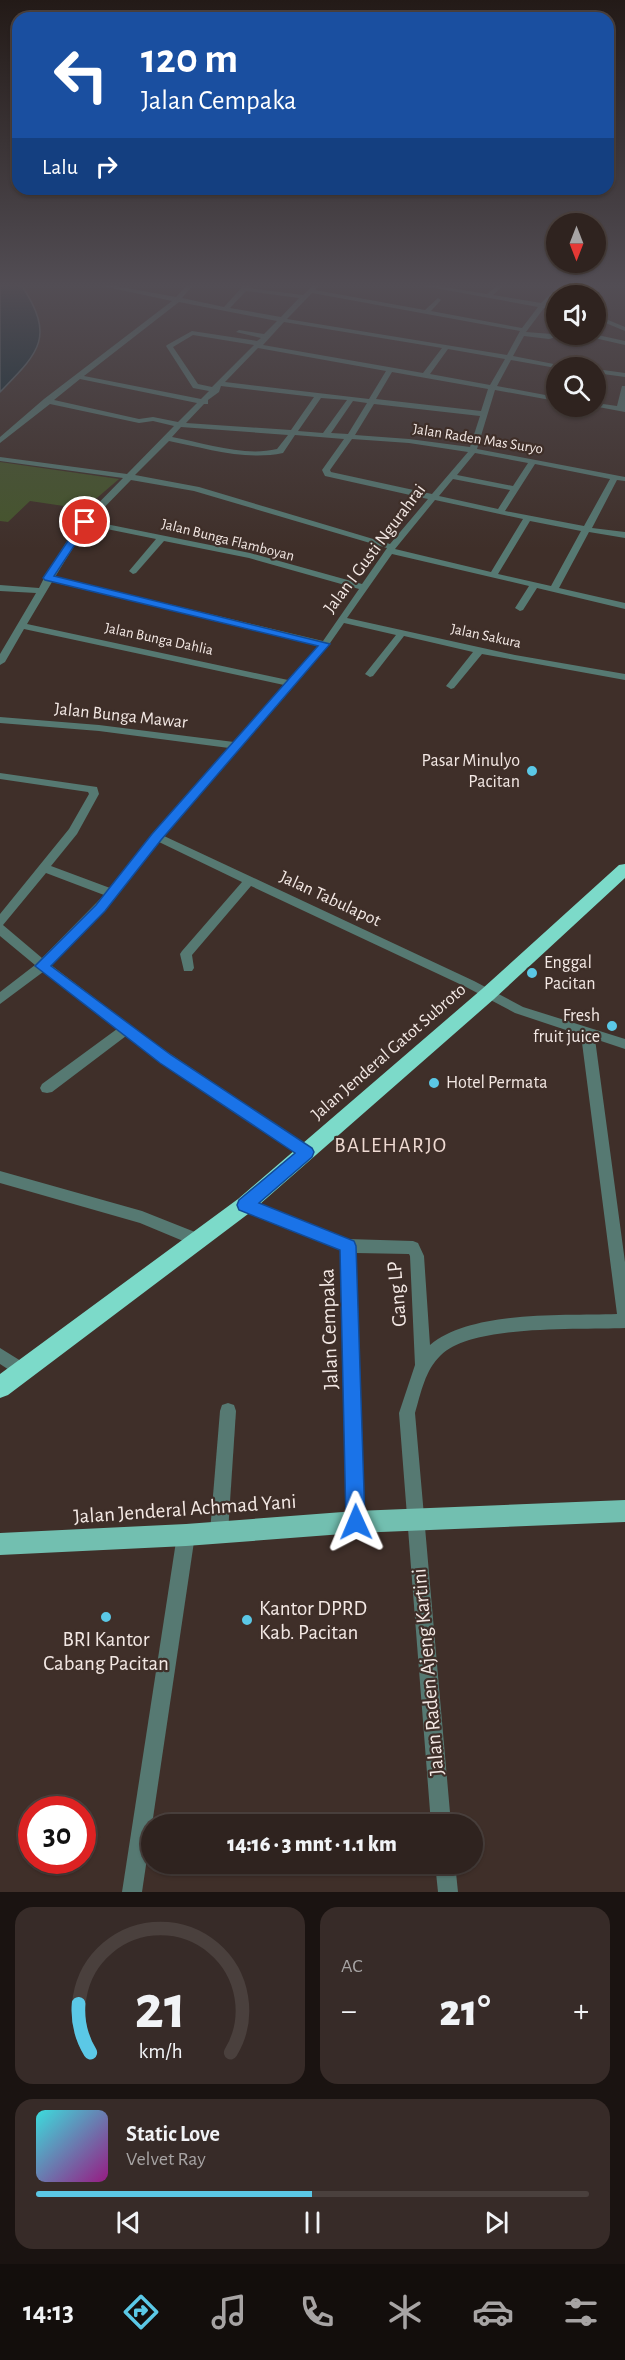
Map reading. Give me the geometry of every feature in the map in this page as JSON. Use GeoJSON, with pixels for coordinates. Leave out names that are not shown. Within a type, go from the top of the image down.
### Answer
{"type":"FeatureCollection","features":[{"type":"Feature","properties":{"kind":"highway","name":"Jalan Jenderal Gatot Subroto"},"geometry":{"type":"LineString","coordinates":[[0,1387],[200,1241],[245,1205],[622,876]]}},
{"type":"Feature","properties":{"kind":"main road","name":"Jalan Jenderal Achmad Yani"},"geometry":{"type":"LineString","coordinates":[[0,1544],[186,1535],[356,1522],[625,1511]]}},
{"type":"Feature","properties":{"kind":"street"},"geometry":{"type":"LineString","coordinates":[[0,441],[85,372]]}},
{"type":"Feature","properties":{"kind":"street"},"geometry":{"type":"LineString","coordinates":[[186,372],[196,386]]}},
{"type":"Feature","properties":{"kind":"street"},"geometry":{"type":"LineString","coordinates":[[0,662],[40,591],[85,522],[233,372]]}},
{"type":"Feature","properties":{"kind":"street"},"geometry":{"type":"LineString","coordinates":[[389,372],[373,401],[326,470],[328,474],[528,518],[625,535]]}},
{"type":"Feature","properties":{"kind":"street"},"geometry":{"type":"LineString","coordinates":[[403,372],[546,397]]}},
{"type":"Feature","properties":{"kind":"street"},"geometry":{"type":"LineString","coordinates":[[425,376],[428,372]]}},
{"type":"Feature","properties":{"kind":"street"},"geometry":{"type":"LineString","coordinates":[[473,450],[492,388],[500,372]]}},
{"type":"Feature","properties":{"kind":"street"},"geometry":{"type":"LineString","coordinates":[[606,372],[625,375]]}},
{"type":"Feature","properties":{"kind":"street"},"geometry":{"type":"LineString","coordinates":[[80,377],[205,402]]}},
{"type":"Feature","properties":{"kind":"street"},"geometry":{"type":"LineString","coordinates":[[183,398],[196,386],[219,387],[352,398],[484,414]]}},
{"type":"Feature","properties":{"kind":"street"},"geometry":{"type":"LineString","coordinates":[[606,407],[622,410],[625,388]]}},
{"type":"Feature","properties":{"kind":"street"},"geometry":{"type":"LineString","coordinates":[[167,438],[246,440],[274,453],[280,451],[319,395]]}},
{"type":"Feature","properties":{"kind":"street"},"geometry":{"type":"LineString","coordinates":[[327,434],[352,398]]}},
{"type":"Feature","properties":{"kind":"street","name":"Jalan Raden Mas Suryo"},"geometry":{"type":"LineString","coordinates":[[48,401],[139,421],[152,418],[246,440],[292,431],[351,435],[473,450],[625,479]]}},
{"type":"Feature","properties":{"kind":"street","name":"Jalan I Gusti Ngurahrai"},"geometry":{"type":"LineString","coordinates":[[0,999],[42,966],[112,893],[157,837],[325,644],[391,549],[473,450]]}},
{"type":"Feature","properties":{"kind":"street"},"geometry":{"type":"LineString","coordinates":[[0,459],[196,489],[391,549],[625,606]]}},
{"type":"Feature","properties":{"kind":"street"},"geometry":{"type":"LineString","coordinates":[[500,512],[533,461]]}},
{"type":"Feature","properties":{"kind":"street"},"geometry":{"type":"LineString","coordinates":[[452,476],[515,489]]}},
{"type":"Feature","properties":{"kind":"street"},"geometry":{"type":"LineString","coordinates":[[554,589],[615,477]]}},
{"type":"Feature","properties":{"kind":"street"},"geometry":{"type":"LineString","coordinates":[[493,574],[528,518]]}},
{"type":"Feature","properties":{"kind":"street","name":"Jalan Bunga Flamboyan"},"geometry":{"type":"LineString","coordinates":[[85,522],[250,556],[363,587]]}},
{"type":"Feature","properties":{"kind":"street"},"geometry":{"type":"LineString","coordinates":[[133,571],[163,537]]}},
{"type":"Feature","properties":{"kind":"street"},"geometry":{"type":"LineString","coordinates":[[48,578],[325,644]]}},
{"type":"Feature","properties":{"kind":"street"},"geometry":{"type":"LineString","coordinates":[[520,608],[534,585]]}},
{"type":"Feature","properties":{"kind":"street"},"geometry":{"type":"LineString","coordinates":[[0,588],[40,591]]}},
{"type":"Feature","properties":{"kind":"street","name":"Jalan Sakura"},"geometry":{"type":"LineString","coordinates":[[342,620],[479,651],[625,677]]}},
{"type":"Feature","properties":{"kind":"street","name":"Jalan Bunga Dahlia"},"geometry":{"type":"LineString","coordinates":[[21,626],[291,684]]}},
{"type":"Feature","properties":{"kind":"street"},"geometry":{"type":"LineString","coordinates":[[370,674],[402,633]]}},
{"type":"Feature","properties":{"kind":"street"},"geometry":{"type":"LineString","coordinates":[[451,686],[479,651]]}},
{"type":"Feature","properties":{"kind":"street","name":"Jalan Bunga Mawar"},"geometry":{"type":"LineString","coordinates":[[0,720],[99,728],[238,746]]}},
{"type":"Feature","properties":{"kind":"street"},"geometry":{"type":"LineString","coordinates":[[0,776],[93,789],[94,794],[74,831],[0,922]]}},
{"type":"Feature","properties":{"kind":"street","name":"Jalan Tabulapot"},"geometry":{"type":"LineString","coordinates":[[157,837],[519,1010],[625,1044]]}},
{"type":"Feature","properties":{"kind":"street"},"geometry":{"type":"LineString","coordinates":[[44,868],[112,893]]}},
{"type":"Feature","properties":{"kind":"street"},"geometry":{"type":"LineString","coordinates":[[188,968],[186,954],[249,880]]}},
{"type":"Feature","properties":{"kind":"street"},"geometry":{"type":"LineString","coordinates":[[0,929],[42,966],[165,1059],[306,1152]]}},
{"type":"Feature","properties":{"kind":"street"},"geometry":{"type":"LineString","coordinates":[[47,1088],[126,1029]]}},
{"type":"Feature","properties":{"kind":"street"},"geometry":{"type":"LineString","coordinates":[[423,1365],[441,1344],[468,1331],[625,1319],[587,1031]]}},
{"type":"Feature","properties":{"kind":"street"},"geometry":{"type":"LineString","coordinates":[[0,1177],[142,1217],[200,1241]]}},
{"type":"Feature","properties":{"kind":"street","name":"Jalan Cempaka"},"geometry":{"type":"LineString","coordinates":[[245,1205],[348,1246],[356,1522]]}},
{"type":"Feature","properties":{"kind":"street","name":"Gang LP"},"geometry":{"type":"LineString","coordinates":[[348,1246],[413,1248],[417,1257],[423,1365]]}},
{"type":"Feature","properties":{"kind":"street"},"geometry":{"type":"LineString","coordinates":[[0,1355],[23,1371]]}},
{"type":"Feature","properties":{"kind":"street","name":"Jalan Raden Ajeng Kartini"},"geometry":{"type":"LineString","coordinates":[[423,1365],[407,1413],[414,1520],[440,1814]]}},
{"type":"Feature","properties":{"kind":"street"},"geometry":{"type":"LineString","coordinates":[[219,1532],[228,1411]]}},
{"type":"Feature","properties":{"kind":"street"},"geometry":{"type":"LineString","coordinates":[[132,1892],[186,1535]]}},
{"type":"Feature","properties":{"kind":"street"},"geometry":{"type":"LineString","coordinates":[[446,1874],[448,1892]]}},
{"type":"Feature","properties":{"kind":"green space"},"geometry":{"type":"Polygon","coordinates":[[[0,462],[119,479],[84,509],[30,501],[8,522],[0,521],[0,462]]]}},
{"type":"Feature","properties":{"kind":"water"},"geometry":{"type":"Polygon","coordinates":[[[0,372],[18,372],[0,392],[0,372]]]}},
{"type":"Feature","properties":{"kind":"place","name":"Pasar Minulyo Pacitan"},"geometry":{"type":"Point","coordinates":[532,771]}},
{"type":"Feature","properties":{"kind":"place","name":"Enggal Pacitan"},"geometry":{"type":"Point","coordinates":[532,973]}},
{"type":"Feature","properties":{"kind":"place","name":"Fresh fruit juice"},"geometry":{"type":"Point","coordinates":[612,1026]}},
{"type":"Feature","properties":{"kind":"place","name":"Hotel Permata"},"geometry":{"type":"Point","coordinates":[434,1083]}},
{"type":"Feature","properties":{"kind":"place","name":"BRI Kantor Cabang Pacitan"},"geometry":{"type":"Point","coordinates":[106,1617]}},
{"type":"Feature","properties":{"kind":"place","name":"Kantor DPRD Kab. Pacitan"},"geometry":{"type":"Point","coordinates":[247,1620]}},
{"type":"Feature","properties":{"kind":"district","name":"BALEHARJO"},"geometry":{"type":"Point","coordinates":[391,1145]}},
{"type":"Feature","properties":{"kind":"route"},"geometry":{"type":"LineString","coordinates":[[85,522],[48,578],[325,644],[157,837],[100,908],[42,966],[165,1059],[306,1152],[245,1205],[348,1246],[356,1522]]}}]}
